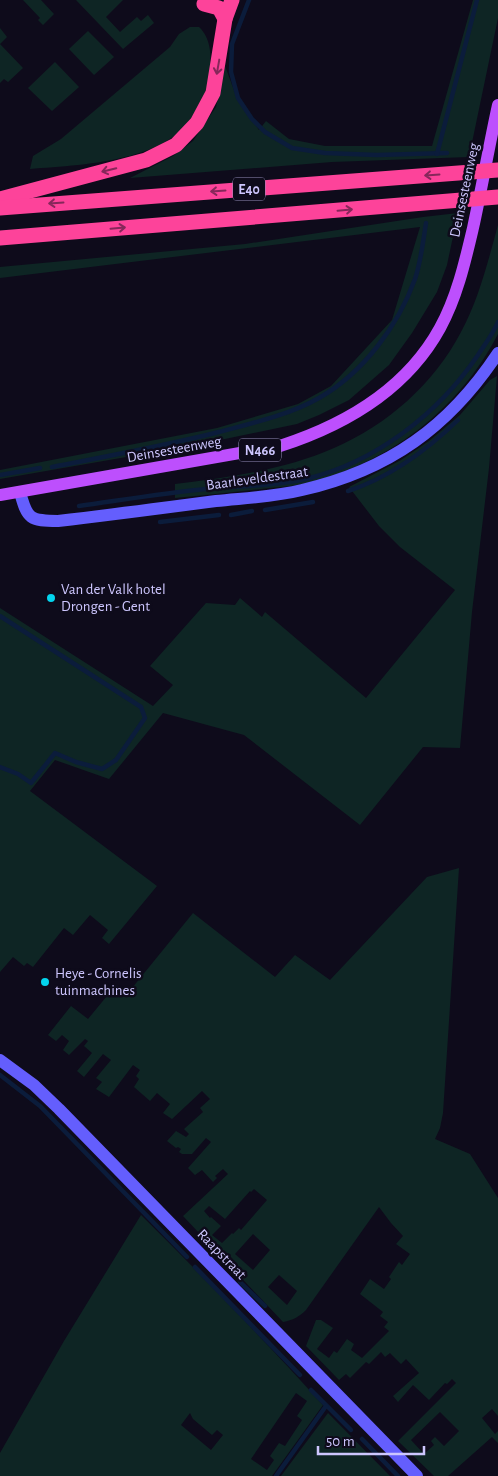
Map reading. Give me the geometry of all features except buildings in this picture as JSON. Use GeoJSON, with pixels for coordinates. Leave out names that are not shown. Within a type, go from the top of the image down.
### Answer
{"type":"FeatureCollection","features":[{"type":"Feature","properties":{"kind":"highway"},"geometry":{"type":"LineString","coordinates":[[0,199],[146,160],[176,145],[197,123],[213,93],[225,19],[232,0]]}},
{"type":"Feature","properties":{"kind":"highway"},"geometry":{"type":"LineString","coordinates":[[204,4],[219,8],[225,19]]}},
{"type":"Feature","properties":{"kind":"highway","name":"E40"},"geometry":{"type":"LineString","coordinates":[[0,208],[498,170]]}},
{"type":"Feature","properties":{"kind":"highway","name":"E40"},"geometry":{"type":"LineString","coordinates":[[0,238],[498,197]]}},
{"type":"Feature","properties":{"kind":"main road","name":"Deinsesteenweg"},"geometry":{"type":"LineString","coordinates":[[0,495],[280,446],[307,438],[354,415],[382,396],[404,376],[424,353],[440,329],[458,284],[476,216],[498,105]]}},
{"type":"Feature","properties":{"kind":"street","name":"Baarleveldestraat"},"geometry":{"type":"LineString","coordinates":[[20,492],[24,508],[31,517],[40,521],[58,521],[301,490],[357,474],[419,440],[443,420],[484,374],[498,353]]}},
{"type":"Feature","properties":{"kind":"street","name":"Raapstraat"},"geometry":{"type":"LineString","coordinates":[[0,1060],[34,1085],[59,1109],[417,1476]]}},
{"type":"Feature","properties":{"kind":"green space"},"geometry":{"type":"Polygon","coordinates":[[[23,0],[41,0],[54,14],[43,25],[38,20],[40,18],[23,0]]]}},
{"type":"Feature","properties":{"kind":"green space"},"geometry":{"type":"Polygon","coordinates":[[[76,0],[123,0],[106,17],[120,32],[137,17],[141,21],[148,15],[154,23],[123,49],[76,0]]]}},
{"type":"Feature","properties":{"kind":"green space"},"geometry":{"type":"Polygon","coordinates":[[[473,0],[498,0],[498,18],[469,157],[332,162],[130,178],[173,156],[193,141],[216,107],[225,66],[234,90],[259,130],[266,121],[289,139],[325,146],[432,146],[473,0]]]}},
{"type":"Feature","properties":{"kind":"green space"},"geometry":{"type":"Polygon","coordinates":[[[190,27],[199,27],[206,37],[211,57],[210,70],[205,95],[194,117],[176,135],[155,147],[131,156],[78,165],[30,169],[33,156],[61,139],[170,47],[179,34],[190,27]]]}},
{"type":"Feature","properties":{"kind":"green space"},"geometry":{"type":"Polygon","coordinates":[[[0,28],[7,37],[0,44],[0,28]]]}},
{"type":"Feature","properties":{"kind":"green space"},"geometry":{"type":"Polygon","coordinates":[[[88,31],[114,57],[94,75],[69,49],[88,31]]]}},
{"type":"Feature","properties":{"kind":"green space"},"geometry":{"type":"Polygon","coordinates":[[[0,44],[23,68],[8,82],[4,79],[0,83],[0,44]]]}},
{"type":"Feature","properties":{"kind":"green space"},"geometry":{"type":"Polygon","coordinates":[[[55,62],[79,87],[52,111],[28,88],[55,62]]]}},
{"type":"Feature","properties":{"kind":"green space"},"geometry":{"type":"Polygon","coordinates":[[[458,213],[447,265],[437,292],[412,333],[389,365],[349,400],[297,424],[201,444],[0,479],[0,470],[217,428],[298,404],[331,386],[392,320],[420,227],[0,278],[0,267],[245,244],[458,213]]]}},
{"type":"Feature","properties":{"kind":"green space"},"geometry":{"type":"Polygon","coordinates":[[[498,225],[498,334],[482,361],[463,387],[441,410],[391,448],[363,463],[334,475],[291,486],[175,498],[175,484],[276,467],[315,456],[354,439],[407,401],[437,369],[461,332],[478,293],[498,225]]]}},
{"type":"Feature","properties":{"kind":"green space"},"geometry":{"type":"Polygon","coordinates":[[[497,376],[489,468],[472,612],[460,748],[423,747],[360,825],[244,735],[163,713],[109,779],[55,760],[30,791],[157,886],[109,944],[102,938],[108,930],[90,915],[73,935],[64,928],[33,967],[27,963],[24,966],[13,957],[0,972],[0,608],[153,706],[173,685],[150,666],[206,603],[235,605],[240,598],[262,617],[265,612],[366,698],[455,590],[400,547],[379,526],[349,487],[401,460],[429,441],[460,415],[490,380],[497,376]]]}},
{"type":"Feature","properties":{"kind":"green space"},"geometry":{"type":"Polygon","coordinates":[[[459,868],[443,1113],[440,1128],[435,1139],[470,1154],[498,1198],[498,1416],[492,1409],[482,1418],[495,1434],[498,1431],[498,1443],[492,1437],[448,1476],[434,1476],[398,1441],[456,1383],[452,1379],[447,1384],[445,1383],[429,1400],[413,1385],[398,1402],[393,1396],[419,1373],[406,1359],[401,1364],[390,1353],[385,1357],[381,1352],[369,1364],[366,1362],[350,1378],[346,1374],[339,1380],[306,1346],[316,1320],[321,1320],[333,1328],[317,1349],[329,1358],[334,1351],[337,1353],[347,1339],[354,1344],[351,1350],[362,1358],[389,1331],[384,1327],[388,1322],[380,1316],[383,1312],[360,1294],[370,1279],[384,1289],[399,1262],[402,1265],[410,1254],[396,1244],[403,1236],[379,1207],[306,1310],[296,1318],[283,1322],[183,1216],[228,1174],[223,1169],[215,1176],[217,1178],[213,1182],[202,1170],[195,1175],[188,1168],[211,1142],[206,1138],[192,1154],[182,1154],[179,1152],[181,1149],[176,1148],[167,1141],[176,1131],[186,1137],[189,1134],[184,1129],[203,1112],[200,1108],[210,1099],[202,1091],[172,1119],[163,1113],[170,1104],[157,1093],[150,1101],[134,1087],[139,1079],[136,1076],[140,1070],[133,1065],[109,1097],[96,1089],[102,1082],[96,1078],[111,1060],[103,1054],[84,1077],[77,1071],[92,1053],[84,1046],[88,1041],[85,1039],[69,1055],[63,1050],[69,1041],[62,1035],[56,1041],[48,1035],[71,1006],[88,1019],[116,985],[128,993],[193,913],[275,977],[295,955],[330,980],[427,877],[459,868]],[[254,1189],[225,1219],[209,1206],[204,1211],[221,1226],[212,1235],[222,1243],[239,1228],[241,1230],[267,1200],[254,1189]],[[253,1234],[235,1254],[253,1270],[270,1250],[253,1234]],[[279,1275],[268,1287],[287,1305],[297,1291],[279,1275]],[[440,1412],[411,1440],[424,1454],[434,1445],[431,1441],[435,1437],[444,1446],[459,1431],[440,1412]]]}},
{"type":"Feature","properties":{"kind":"green space"},"geometry":{"type":"Polygon","coordinates":[[[141,1215],[234,1309],[323,1405],[272,1476],[0,1476],[0,1453],[64,1341],[141,1215]],[[296,1393],[251,1459],[267,1470],[274,1460],[270,1456],[279,1443],[285,1446],[302,1420],[297,1416],[307,1401],[296,1393]],[[190,1413],[181,1425],[211,1450],[223,1435],[217,1430],[212,1435],[193,1419],[190,1413]]]}},
{"type":"Feature","properties":{"kind":"green space"},"geometry":{"type":"Polygon","coordinates":[[[328,1413],[390,1476],[281,1476],[328,1413]]]}},
{"type":"Feature","properties":{"kind":"waterway"},"geometry":{"type":"LineString","coordinates":[[249,0],[232,44],[231,72],[238,98],[252,119],[265,132],[292,148],[325,153],[377,155],[447,153]]}},
{"type":"Feature","properties":{"kind":"waterway"},"geometry":{"type":"LineString","coordinates":[[437,154],[477,0]]}},
{"type":"Feature","properties":{"kind":"waterway"},"geometry":{"type":"LineString","coordinates":[[52,467],[178,442],[258,422],[307,404],[335,388],[364,362],[377,347],[399,314],[415,279],[426,223]]}},
{"type":"Feature","properties":{"kind":"waterway"},"geometry":{"type":"LineString","coordinates":[[79,506],[191,491],[294,481],[332,471],[357,461],[403,433],[444,397],[478,355],[498,322]]}},
{"type":"Feature","properties":{"kind":"waterway"},"geometry":{"type":"LineString","coordinates":[[348,491],[379,478],[407,462],[458,420]]}},
{"type":"Feature","properties":{"kind":"waterway"},"geometry":{"type":"LineString","coordinates":[[0,475],[40,468]]}},
{"type":"Feature","properties":{"kind":"waterway"},"geometry":{"type":"LineString","coordinates":[[265,510],[313,502]]}},
{"type":"Feature","properties":{"kind":"waterway"},"geometry":{"type":"LineString","coordinates":[[231,515],[252,511]]}},
{"type":"Feature","properties":{"kind":"waterway"},"geometry":{"type":"LineString","coordinates":[[160,522],[219,515]]}},
{"type":"Feature","properties":{"kind":"waterway"},"geometry":{"type":"LineString","coordinates":[[0,616],[141,707],[145,718],[116,760],[102,769],[76,762],[55,753],[31,783],[18,774],[0,767]]}},
{"type":"Feature","properties":{"kind":"waterway"},"geometry":{"type":"LineString","coordinates":[[0,1075],[40,1106],[187,1257]]}},
{"type":"Feature","properties":{"kind":"waterway"},"geometry":{"type":"LineString","coordinates":[[195,1267],[300,1375]]}},
{"type":"Feature","properties":{"kind":"waterway"},"geometry":{"type":"LineString","coordinates":[[240,1282],[265,1306]]}},
{"type":"Feature","properties":{"kind":"waterway"},"geometry":{"type":"LineString","coordinates":[[311,1390],[351,1430]]}},
{"type":"Feature","properties":{"kind":"waterway"},"geometry":{"type":"LineString","coordinates":[[276,1476],[326,1406]]}},
{"type":"Feature","properties":{"kind":"waterway"},"geometry":{"type":"LineString","coordinates":[[362,1439],[398,1476]]}},
{"type":"Feature","properties":{"kind":"place","name":"Van der Valk hotel Drongen - Gent"},"geometry":{"type":"Point","coordinates":[51,598]}},
{"type":"Feature","properties":{"kind":"place","name":"Heye - Cornelis tuinmachines"},"geometry":{"type":"Point","coordinates":[45,982]}}]}
